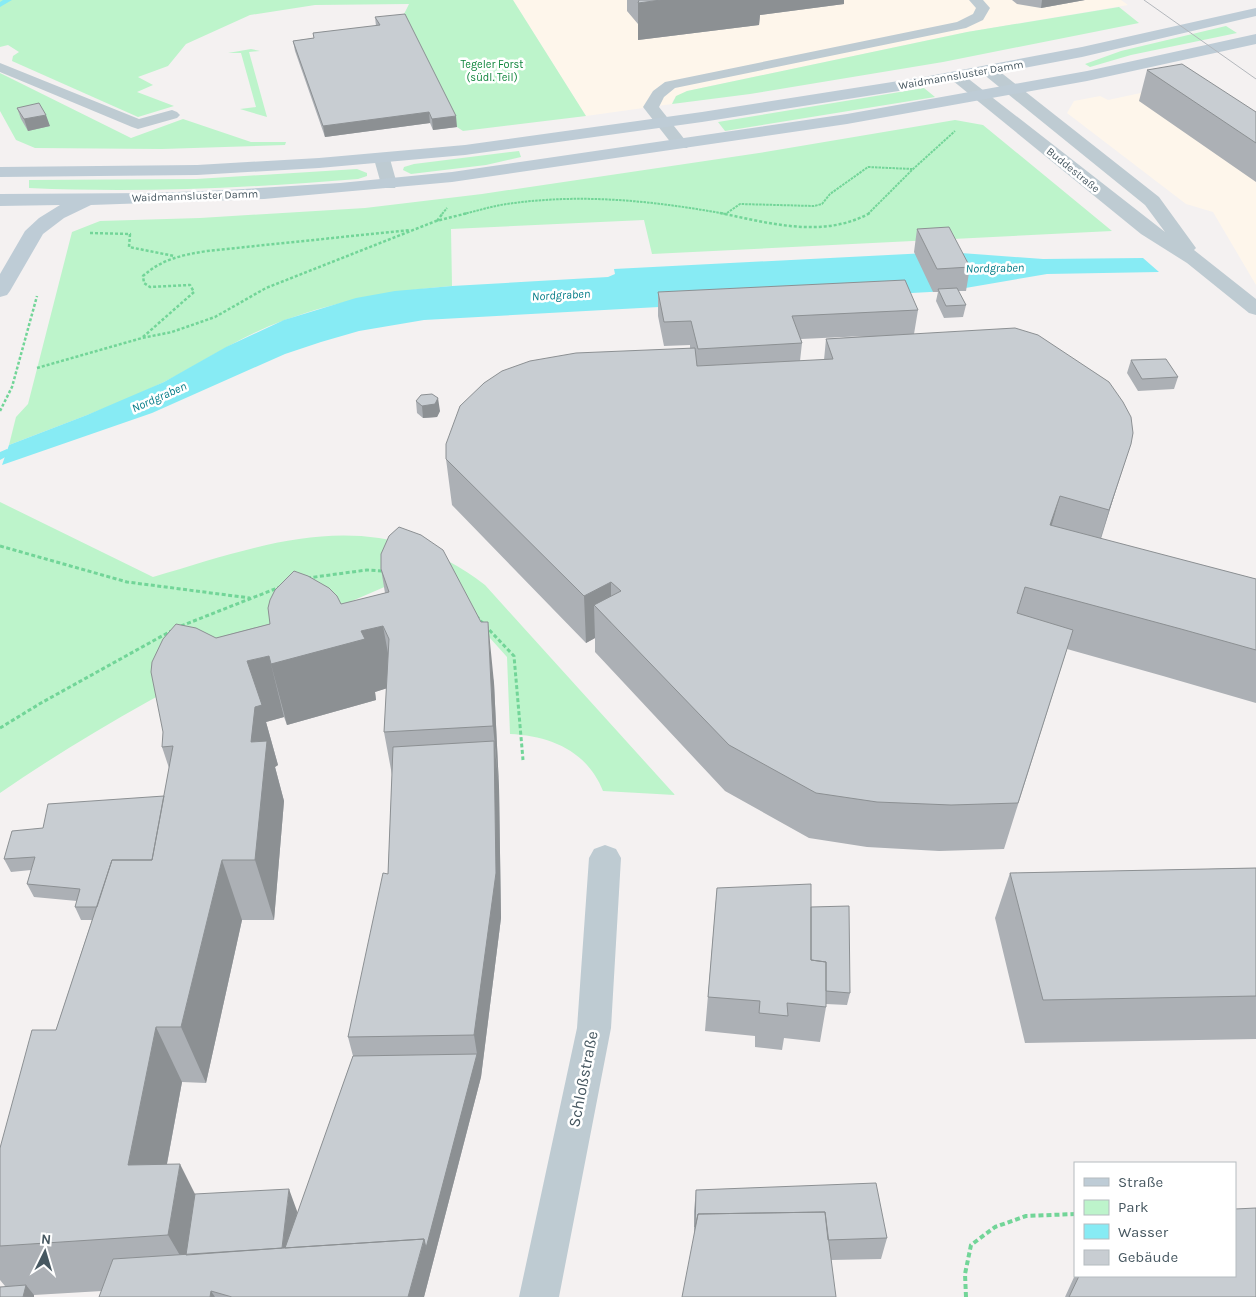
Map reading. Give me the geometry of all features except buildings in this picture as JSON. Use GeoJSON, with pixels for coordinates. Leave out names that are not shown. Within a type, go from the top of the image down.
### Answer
{"type":"FeatureCollection","features":[{"type":"Feature","properties":{"kind":"main road"},"geometry":{"type":"LineString","coordinates":[[1241,1],[1256,11]]}},
{"type":"Feature","properties":{"kind":"main road","name":"Waidmannsluster Damm"},"geometry":{"type":"LineString","coordinates":[[0,172],[197,170],[382,159],[465,150],[830,98],[1092,50],[1256,11]]}},
{"type":"Feature","properties":{"kind":"main road","name":"Waidmannsluster Damm"},"geometry":{"type":"LineString","coordinates":[[0,200],[239,195],[389,184],[680,145],[847,119],[1012,90],[1256,39]]}},
{"type":"Feature","properties":{"kind":"main road"},"geometry":{"type":"LineString","coordinates":[[0,291],[35,231],[42,224],[59,213],[93,199]]}},
{"type":"Feature","properties":{"kind":"street","name":"Buddestraße"},"geometry":{"type":"LineString","coordinates":[[988,70],[1152,202],[1194,259]]}},
{"type":"Feature","properties":{"kind":"street","name":"Buddestraße"},"geometry":{"type":"LineString","coordinates":[[955,76],[1148,230],[1194,259],[1256,309]]}},
{"type":"Feature","properties":{"kind":"street","name":"Schloßstraße"},"geometry":{"type":"LineString","coordinates":[[540,1297],[594,1028],[605,858]]}},
{"type":"Feature","properties":{"kind":"lane"},"geometry":{"type":"LineString","coordinates":[[680,145],[651,107],[658,94],[670,85],[961,25],[978,17],[983,8],[976,0]]}},
{"type":"Feature","properties":{"kind":"lane"},"geometry":{"type":"LineString","coordinates":[[0,66],[138,124],[172,115]]}},
{"type":"Feature","properties":{"kind":"lane"},"geometry":{"type":"LineString","coordinates":[[382,159],[389,184]]}},
{"type":"Feature","properties":{"kind":"path"},"geometry":{"type":"LineString","coordinates":[[37,368],[142,338],[172,332],[215,317],[266,288],[436,221],[506,204],[568,198],[629,200],[727,214],[771,223],[815,228],[845,224],[869,214],[912,170],[956,130]]}},
{"type":"Feature","properties":{"kind":"path"},"geometry":{"type":"LineString","coordinates":[[727,214],[740,204],[814,206],[822,204],[830,194],[868,167],[898,167],[912,170]]}},
{"type":"Feature","properties":{"kind":"path"},"geometry":{"type":"LineString","coordinates":[[142,338],[194,292],[190,285],[150,288],[144,283],[143,276],[152,268],[174,256],[206,251],[415,230]]}},
{"type":"Feature","properties":{"kind":"path"},"geometry":{"type":"LineString","coordinates":[[86,232],[95,234],[120,231],[130,234],[129,246],[174,256]]}},
{"type":"Feature","properties":{"kind":"path"},"geometry":{"type":"LineString","coordinates":[[0,411],[12,387],[39,289]]}},
{"type":"Feature","properties":{"kind":"path"},"geometry":{"type":"LineString","coordinates":[[0,546],[127,582],[250,598]]}},
{"type":"Feature","properties":{"kind":"path"},"geometry":{"type":"LineString","coordinates":[[302,579],[367,570],[384,572]]}},
{"type":"Feature","properties":{"kind":"path"},"geometry":{"type":"LineString","coordinates":[[0,728],[41,703],[175,629],[285,585]]}},
{"type":"Feature","properties":{"kind":"path"},"geometry":{"type":"LineString","coordinates":[[471,610],[514,656],[523,760]]}},
{"type":"Feature","properties":{"kind":"path"},"geometry":{"type":"LineString","coordinates":[[966,1297],[965,1274],[971,1245],[977,1240],[995,1227],[1026,1216],[1074,1214]]}},
{"type":"Feature","properties":{"kind":"shaded area"},"geometry":{"type":"Polygon","coordinates":[[[513,0],[1121,0],[1128,5],[967,32],[687,91],[673,100],[672,104],[586,116],[513,0]]]}},
{"type":"Feature","properties":{"kind":"shaded area"},"geometry":{"type":"Polygon","coordinates":[[[1150,91],[1256,150],[1256,285],[1213,212],[1186,204],[1067,113],[1074,101],[1100,96],[1108,100],[1150,91]]]}},
{"type":"Feature","properties":{"kind":"green space","name":"Tegeler Forst (südl. Teil)"},"geometry":{"type":"Polygon","coordinates":[[[0,0],[513,0],[586,116],[463,131],[457,127],[403,16],[409,4],[315,5],[250,15],[186,44],[168,66],[138,77],[153,85],[137,92],[174,106],[138,117],[12,61],[13,56],[19,52],[8,45],[0,47],[0,0]]]}},
{"type":"Feature","properties":{"kind":"green space"},"geometry":{"type":"Polygon","coordinates":[[[1119,7],[1139,23],[943,62],[750,94],[672,104],[676,96],[687,91],[967,32],[1119,7]]]}},
{"type":"Feature","properties":{"kind":"green space"},"geometry":{"type":"Polygon","coordinates":[[[1226,26],[1237,33],[1131,55],[1090,67],[1085,64],[1121,51],[1226,26]]]}},
{"type":"Feature","properties":{"kind":"green space"},"geometry":{"type":"Polygon","coordinates":[[[251,49],[260,51],[249,52],[267,117],[240,109],[256,107],[241,53],[228,53],[251,49]]]}},
{"type":"Feature","properties":{"kind":"green space"},"geometry":{"type":"Polygon","coordinates":[[[0,73],[131,138],[183,119],[251,142],[286,142],[285,145],[162,149],[35,148],[16,140],[0,111],[0,73]]]}},
{"type":"Feature","properties":{"kind":"green space"},"geometry":{"type":"Polygon","coordinates":[[[924,88],[935,97],[725,131],[718,122],[924,88]]]}},
{"type":"Feature","properties":{"kind":"green space"},"geometry":{"type":"Polygon","coordinates":[[[955,120],[983,125],[1112,231],[652,254],[644,220],[451,229],[452,286],[367,297],[285,320],[254,333],[145,391],[9,445],[16,417],[28,404],[72,232],[100,221],[200,218],[365,208],[482,194],[765,152],[955,120]]]}},
{"type":"Feature","properties":{"kind":"green space"},"geometry":{"type":"Polygon","coordinates":[[[519,151],[521,157],[486,165],[411,174],[403,170],[404,167],[414,164],[519,151]]]}},
{"type":"Feature","properties":{"kind":"green space"},"geometry":{"type":"Polygon","coordinates":[[[357,169],[367,173],[367,176],[358,179],[194,189],[111,190],[29,188],[29,180],[196,179],[357,169]]]}},
{"type":"Feature","properties":{"kind":"green space"},"geometry":{"type":"Polygon","coordinates":[[[0,502],[153,577],[239,552],[281,542],[322,536],[363,536],[404,543],[444,559],[485,585],[675,795],[603,791],[587,765],[566,748],[540,738],[510,734],[507,657],[463,608],[389,585],[288,630],[189,679],[93,733],[0,793],[0,502]]]}},
{"type":"Feature","properties":{"kind":"water"},"geometry":{"type":"Polygon","coordinates":[[[947,252],[1043,259],[1143,258],[1159,272],[1047,274],[948,291],[424,320],[359,331],[285,354],[152,413],[2,465],[9,445],[87,415],[164,382],[226,347],[284,320],[356,298],[395,291],[452,286],[608,277],[615,274],[614,269],[947,252]]]}},
{"type":"Feature","properties":{"kind":"waterway"},"geometry":{"type":"LineString","coordinates":[[0,5],[8,0]]}},
{"type":"Feature","properties":{"kind":"waterway","name":"Nordgraben"},"geometry":{"type":"LineString","coordinates":[[0,456],[7,453]]}},
{"type":"Feature","properties":{"kind":"tram line"},"geometry":{"type":"LineString","coordinates":[[1144,0],[1256,79]]}}]}
